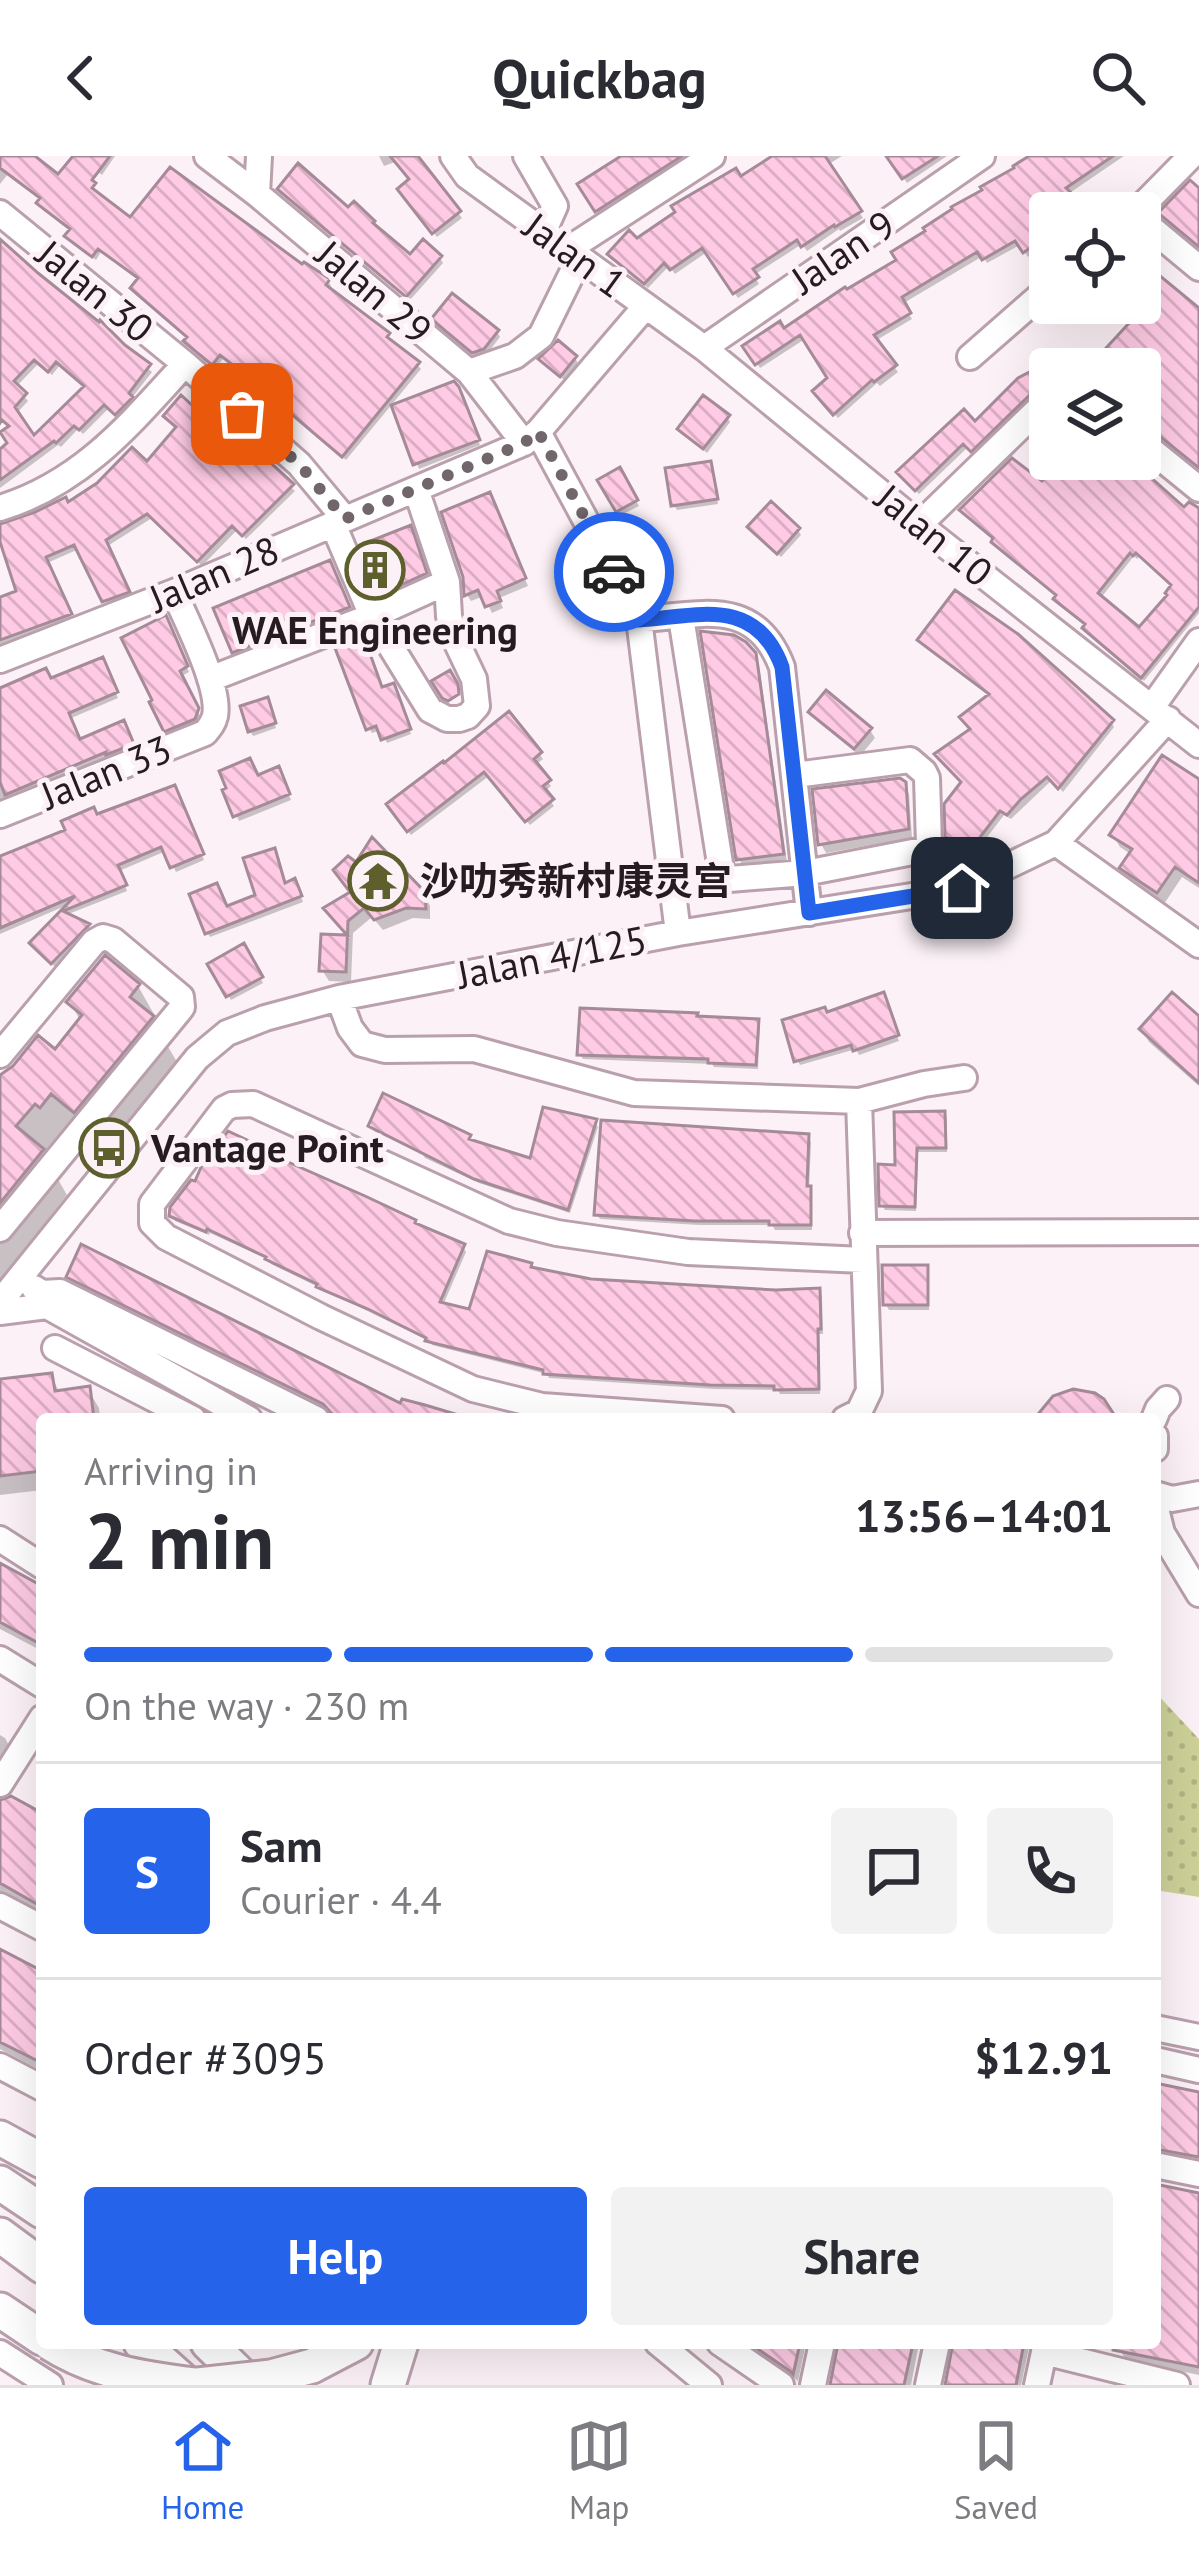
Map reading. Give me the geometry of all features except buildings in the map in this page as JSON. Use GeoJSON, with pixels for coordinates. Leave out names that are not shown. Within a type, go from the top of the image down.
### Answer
{"type":"FeatureCollection","features":[{"type":"Feature","properties":{"kind":"highway"},"geometry":{"type":"LineString","coordinates":[[0,2138],[36,2158]]}},
{"type":"Feature","properties":{"kind":"highway"},"geometry":{"type":"LineString","coordinates":[[0,2183],[36,2207]]}},
{"type":"Feature","properties":{"kind":"highway"},"geometry":{"type":"LineString","coordinates":[[0,2235],[36,2262]]}},
{"type":"Feature","properties":{"kind":"highway"},"geometry":{"type":"LineString","coordinates":[[59,2349],[135,2378],[193,2385],[271,2377],[312,2366],[345,2349]]}},
{"type":"Feature","properties":{"kind":"highway"},"geometry":{"type":"LineString","coordinates":[[148,2349],[193,2385]]}},
{"type":"Feature","properties":{"kind":"highway"},"geometry":{"type":"LineString","coordinates":[[214,2349],[251,2385]]}},
{"type":"Feature","properties":{"kind":"highway"},"geometry":{"type":"LineString","coordinates":[[388,2385],[399,2349]]}},
{"type":"Feature","properties":{"kind":"street","name":"Jalan 29"},"geometry":{"type":"LineString","coordinates":[[207,156],[469,372],[531,437],[639,620]]}},
{"type":"Feature","properties":{"kind":"street"},"geometry":{"type":"LineString","coordinates":[[257,194],[259,156]]}},
{"type":"Feature","properties":{"kind":"street","name":"Jalan 1"},"geometry":{"type":"LineString","coordinates":[[453,156],[467,176],[704,348]]}},
{"type":"Feature","properties":{"kind":"street"},"geometry":{"type":"LineString","coordinates":[[526,156],[555,206],[544,233]]}},
{"type":"Feature","properties":{"kind":"street"},"geometry":{"type":"LineString","coordinates":[[469,372],[515,356],[541,336],[573,255],[712,156]]}},
{"type":"Feature","properties":{"kind":"street","name":"Jalan 9"},"geometry":{"type":"LineString","coordinates":[[704,348],[982,156]]}},
{"type":"Feature","properties":{"kind":"street"},"geometry":{"type":"LineString","coordinates":[[1159,192],[1191,156]]}},
{"type":"Feature","properties":{"kind":"street","name":"Jalan 30"},"geometry":{"type":"LineString","coordinates":[[0,213],[299,464],[339,522],[372,616],[430,710],[447,719],[468,716],[478,697],[448,616],[447,582]]}},
{"type":"Feature","properties":{"kind":"street"},"geometry":{"type":"LineString","coordinates":[[1161,236],[1199,268]]}},
{"type":"Feature","properties":{"kind":"street"},"geometry":{"type":"LineString","coordinates":[[970,356],[1029,305]]}},
{"type":"Feature","properties":{"kind":"street","name":"Jalan 28"},"geometry":{"type":"LineString","coordinates":[[0,661],[174,592],[531,437],[645,307]]}},
{"type":"Feature","properties":{"kind":"street","name":"Jalan 10"},"geometry":{"type":"LineString","coordinates":[[704,348],[1199,745]]}},
{"type":"Feature","properties":{"kind":"street"},"geometry":{"type":"LineString","coordinates":[[0,508],[67,477],[108,447],[185,364]]}},
{"type":"Feature","properties":{"kind":"street"},"geometry":{"type":"LineString","coordinates":[[920,524],[1029,418]]}},
{"type":"Feature","properties":{"kind":"street"},"geometry":{"type":"LineString","coordinates":[[1161,458],[1199,489]]}},
{"type":"Feature","properties":{"kind":"street"},"geometry":{"type":"LineString","coordinates":[[210,679],[447,582],[416,489]]}},
{"type":"Feature","properties":{"kind":"street","name":"Jalan 33"},"geometry":{"type":"LineString","coordinates":[[0,814],[205,733],[216,712],[210,679],[174,592]]}},
{"type":"Feature","properties":{"kind":"street"},"geometry":{"type":"LineString","coordinates":[[678,933],[639,620],[726,613],[743,618],[776,650],[782,667],[809,913]]}},
{"type":"Feature","properties":{"kind":"street"},"geometry":{"type":"LineString","coordinates":[[681,617],[722,876],[805,873],[926,848],[927,778],[906,760],[795,776]]}},
{"type":"Feature","properties":{"kind":"street","name":"Jalan 4/125"},"geometry":{"type":"LineString","coordinates":[[0,1302],[197,1058],[227,1033],[339,998],[678,933],[962,888],[1056,843],[1160,713],[1199,641]]}},
{"type":"Feature","properties":{"kind":"street"},"geometry":{"type":"LineString","coordinates":[[1056,843],[1198,944]]}},
{"type":"Feature","properties":{"kind":"street"},"geometry":{"type":"LineString","coordinates":[[0,1055],[103,937],[113,940],[181,997],[179,1012],[0,1229]]}},
{"type":"Feature","properties":{"kind":"street"},"geometry":{"type":"LineString","coordinates":[[339,998],[362,1044],[385,1050],[474,1049],[634,1093],[859,1101],[964,1078]]}},
{"type":"Feature","properties":{"kind":"street"},"geometry":{"type":"LineString","coordinates":[[858,1413],[869,1391],[859,1101]]}},
{"type":"Feature","properties":{"kind":"street"},"geometry":{"type":"LineString","coordinates":[[639,1413],[542,1406],[473,1389],[166,1237],[152,1223],[152,1204],[224,1109],[253,1104],[509,1221],[557,1233],[688,1252],[863,1260]]}},
{"type":"Feature","properties":{"kind":"street"},"geometry":{"type":"LineString","coordinates":[[862,1233],[1199,1232]]}},
{"type":"Feature","properties":{"kind":"street"},"geometry":{"type":"LineString","coordinates":[[50,1297],[52,1238]]}},
{"type":"Feature","properties":{"kind":"street"},"geometry":{"type":"LineString","coordinates":[[19,1279],[236,1413]]}},
{"type":"Feature","properties":{"kind":"street"},"geometry":{"type":"LineString","coordinates":[[0,1312],[50,1297],[303,1413]]}},
{"type":"Feature","properties":{"kind":"street"},"geometry":{"type":"LineString","coordinates":[[55,1348],[181,1413]]}},
{"type":"Feature","properties":{"kind":"street"},"geometry":{"type":"LineString","coordinates":[[246,1413],[255,1390]]}},
{"type":"Feature","properties":{"kind":"street"},"geometry":{"type":"LineString","coordinates":[[1161,1505],[1199,1494]]}},
{"type":"Feature","properties":{"kind":"street"},"geometry":{"type":"LineString","coordinates":[[1161,1524],[1199,1594]]}},
{"type":"Feature","properties":{"kind":"street"},"geometry":{"type":"LineString","coordinates":[[0,1539],[36,1562]]}},
{"type":"Feature","properties":{"kind":"street"},"geometry":{"type":"LineString","coordinates":[[0,1659],[36,1680]]}},
{"type":"Feature","properties":{"kind":"street"},"geometry":{"type":"LineString","coordinates":[[0,1784],[33,1751]]}},
{"type":"Feature","properties":{"kind":"street"},"geometry":{"type":"LineString","coordinates":[[0,1906],[36,1925]]}},
{"type":"Feature","properties":{"kind":"street"},"geometry":{"type":"LineString","coordinates":[[1161,2029],[1199,2036]]}},
{"type":"Feature","properties":{"kind":"street"},"geometry":{"type":"LineString","coordinates":[[1161,2061],[1199,2069]]}},
{"type":"Feature","properties":{"kind":"street"},"geometry":{"type":"LineString","coordinates":[[0,2066],[36,2085]]}},
{"type":"Feature","properties":{"kind":"street"},"geometry":{"type":"LineString","coordinates":[[1161,2166],[1199,2174]]}},
{"type":"Feature","properties":{"kind":"street"},"geometry":{"type":"LineString","coordinates":[[665,2349],[710,2385]]}},
{"type":"Feature","properties":{"kind":"street"},"geometry":{"type":"LineString","coordinates":[[729,2349],[781,2385]]}},
{"type":"Feature","properties":{"kind":"street"},"geometry":{"type":"LineString","coordinates":[[813,2385],[821,2349]]}},
{"type":"Feature","properties":{"kind":"street"},"geometry":{"type":"LineString","coordinates":[[928,2385],[936,2349]]}},
{"type":"Feature","properties":{"kind":"street"},"geometry":{"type":"LineString","coordinates":[[1037,2385],[1046,2349]]}},
{"type":"Feature","properties":{"kind":"street"},"geometry":{"type":"LineString","coordinates":[[1053,2349],[1177,2385]]}},
{"type":"Feature","properties":{"kind":"street"},"geometry":{"type":"LineString","coordinates":[[0,2353],[50,2385]]}},
{"type":"Feature","properties":{"kind":"green space"},"geometry":{"type":"Polygon","coordinates":[[[1161,1698],[1199,1739],[1199,1897],[1161,1891],[1161,1698]]]}},
{"type":"Feature","properties":{"kind":"way so far"},"geometry":{"type":"LineString","coordinates":[[242,414],[299,464],[345,519],[524,443],[538,431],[614,572]]}},
{"type":"Feature","properties":{"kind":"place","name":"WAE Engineering"},"geometry":{"type":"Point","coordinates":[375,570]}},
{"type":"Feature","properties":{"kind":"place","name":"沙叻秀新村康灵宫"},"geometry":{"type":"Point","coordinates":[378,881]}},
{"type":"Feature","properties":{"kind":"place","name":"Vantage Point"},"geometry":{"type":"Point","coordinates":[109,1148]}},
{"type":"Feature","properties":{"kind":"route"},"geometry":{"type":"LineString","coordinates":[[614,572],[639,620],[726,613],[743,618],[776,650],[782,667],[809,913],[962,888]]}}]}
